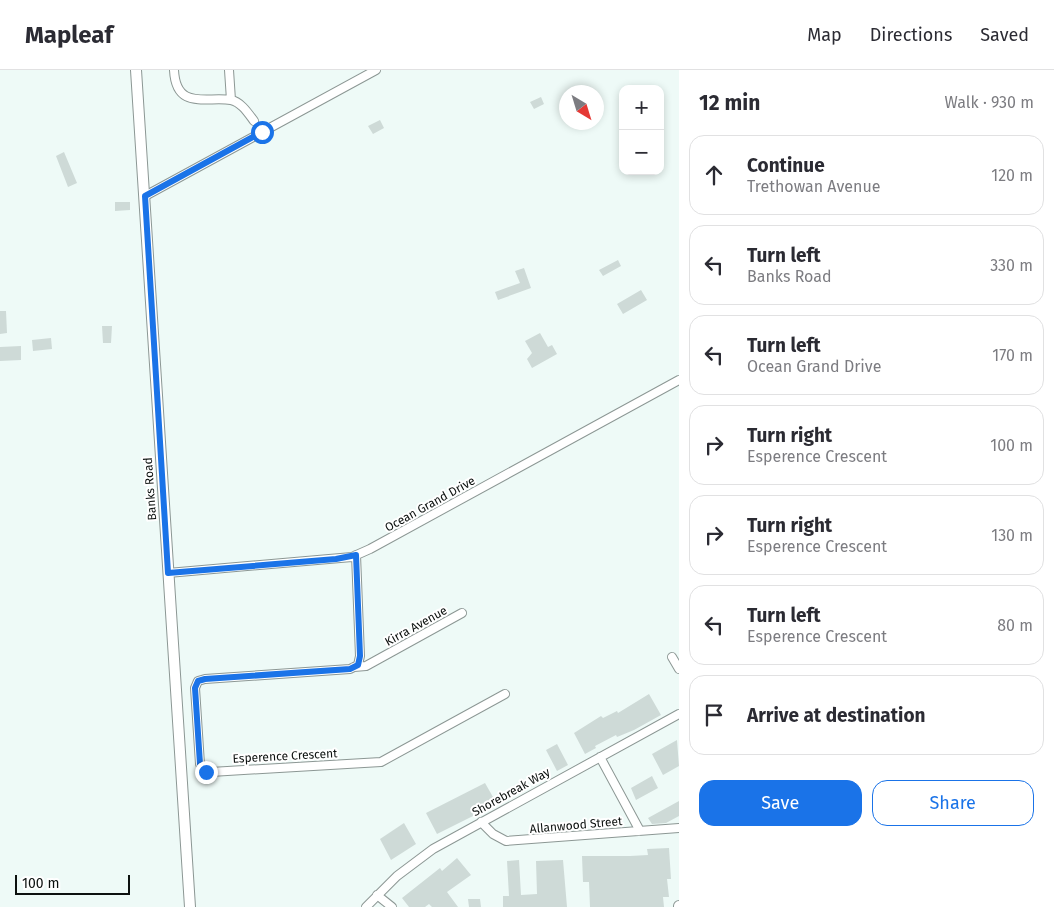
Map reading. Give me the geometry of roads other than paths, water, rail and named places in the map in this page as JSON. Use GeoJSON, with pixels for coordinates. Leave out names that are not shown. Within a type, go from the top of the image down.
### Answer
{"type":"FeatureCollection","features":[{"type":"Feature","properties":{"kind":"street","name":"Banks Road"},"geometry":{"type":"LineString","coordinates":[[136,70],[190,907]]}},
{"type":"Feature","properties":{"kind":"street"},"geometry":{"type":"LineString","coordinates":[[174,70],[179,88],[188,97],[200,101],[231,100],[239,104],[254,121]]}},
{"type":"Feature","properties":{"kind":"street"},"geometry":{"type":"LineString","coordinates":[[230,70],[231,100]]}},
{"type":"Feature","properties":{"kind":"street"},"geometry":{"type":"LineString","coordinates":[[145,196],[376,70]]}},
{"type":"Feature","properties":{"kind":"street","name":"Ocean Grand Drive"},"geometry":{"type":"LineString","coordinates":[[168,573],[336,559],[356,555],[679,380]]}},
{"type":"Feature","properties":{"kind":"street"},"geometry":{"type":"LineString","coordinates":[[354,667],[360,662],[356,555]]}},
{"type":"Feature","properties":{"kind":"street","name":"Kirra Avenue"},"geometry":{"type":"LineString","coordinates":[[354,667],[366,666],[462,613]]}},
{"type":"Feature","properties":{"kind":"street"},"geometry":{"type":"LineString","coordinates":[[672,657],[679,669]]}},
{"type":"Feature","properties":{"kind":"street","name":"Esperence Crescent"},"geometry":{"type":"LineString","coordinates":[[354,667],[198,681],[195,688],[201,768],[210,772],[381,762],[505,694]]}},
{"type":"Feature","properties":{"kind":"street","name":"Shorebreak Way"},"geometry":{"type":"LineString","coordinates":[[366,907],[397,876],[433,849],[679,714]]}},
{"type":"Feature","properties":{"kind":"street"},"geometry":{"type":"LineString","coordinates":[[600,757],[640,831]]}},
{"type":"Feature","properties":{"kind":"street","name":"Allanwood Street"},"geometry":{"type":"LineString","coordinates":[[481,822],[493,834],[506,842],[679,828]]}},
{"type":"Feature","properties":{"kind":"street"},"geometry":{"type":"LineString","coordinates":[[376,895],[392,907]]}}]}
